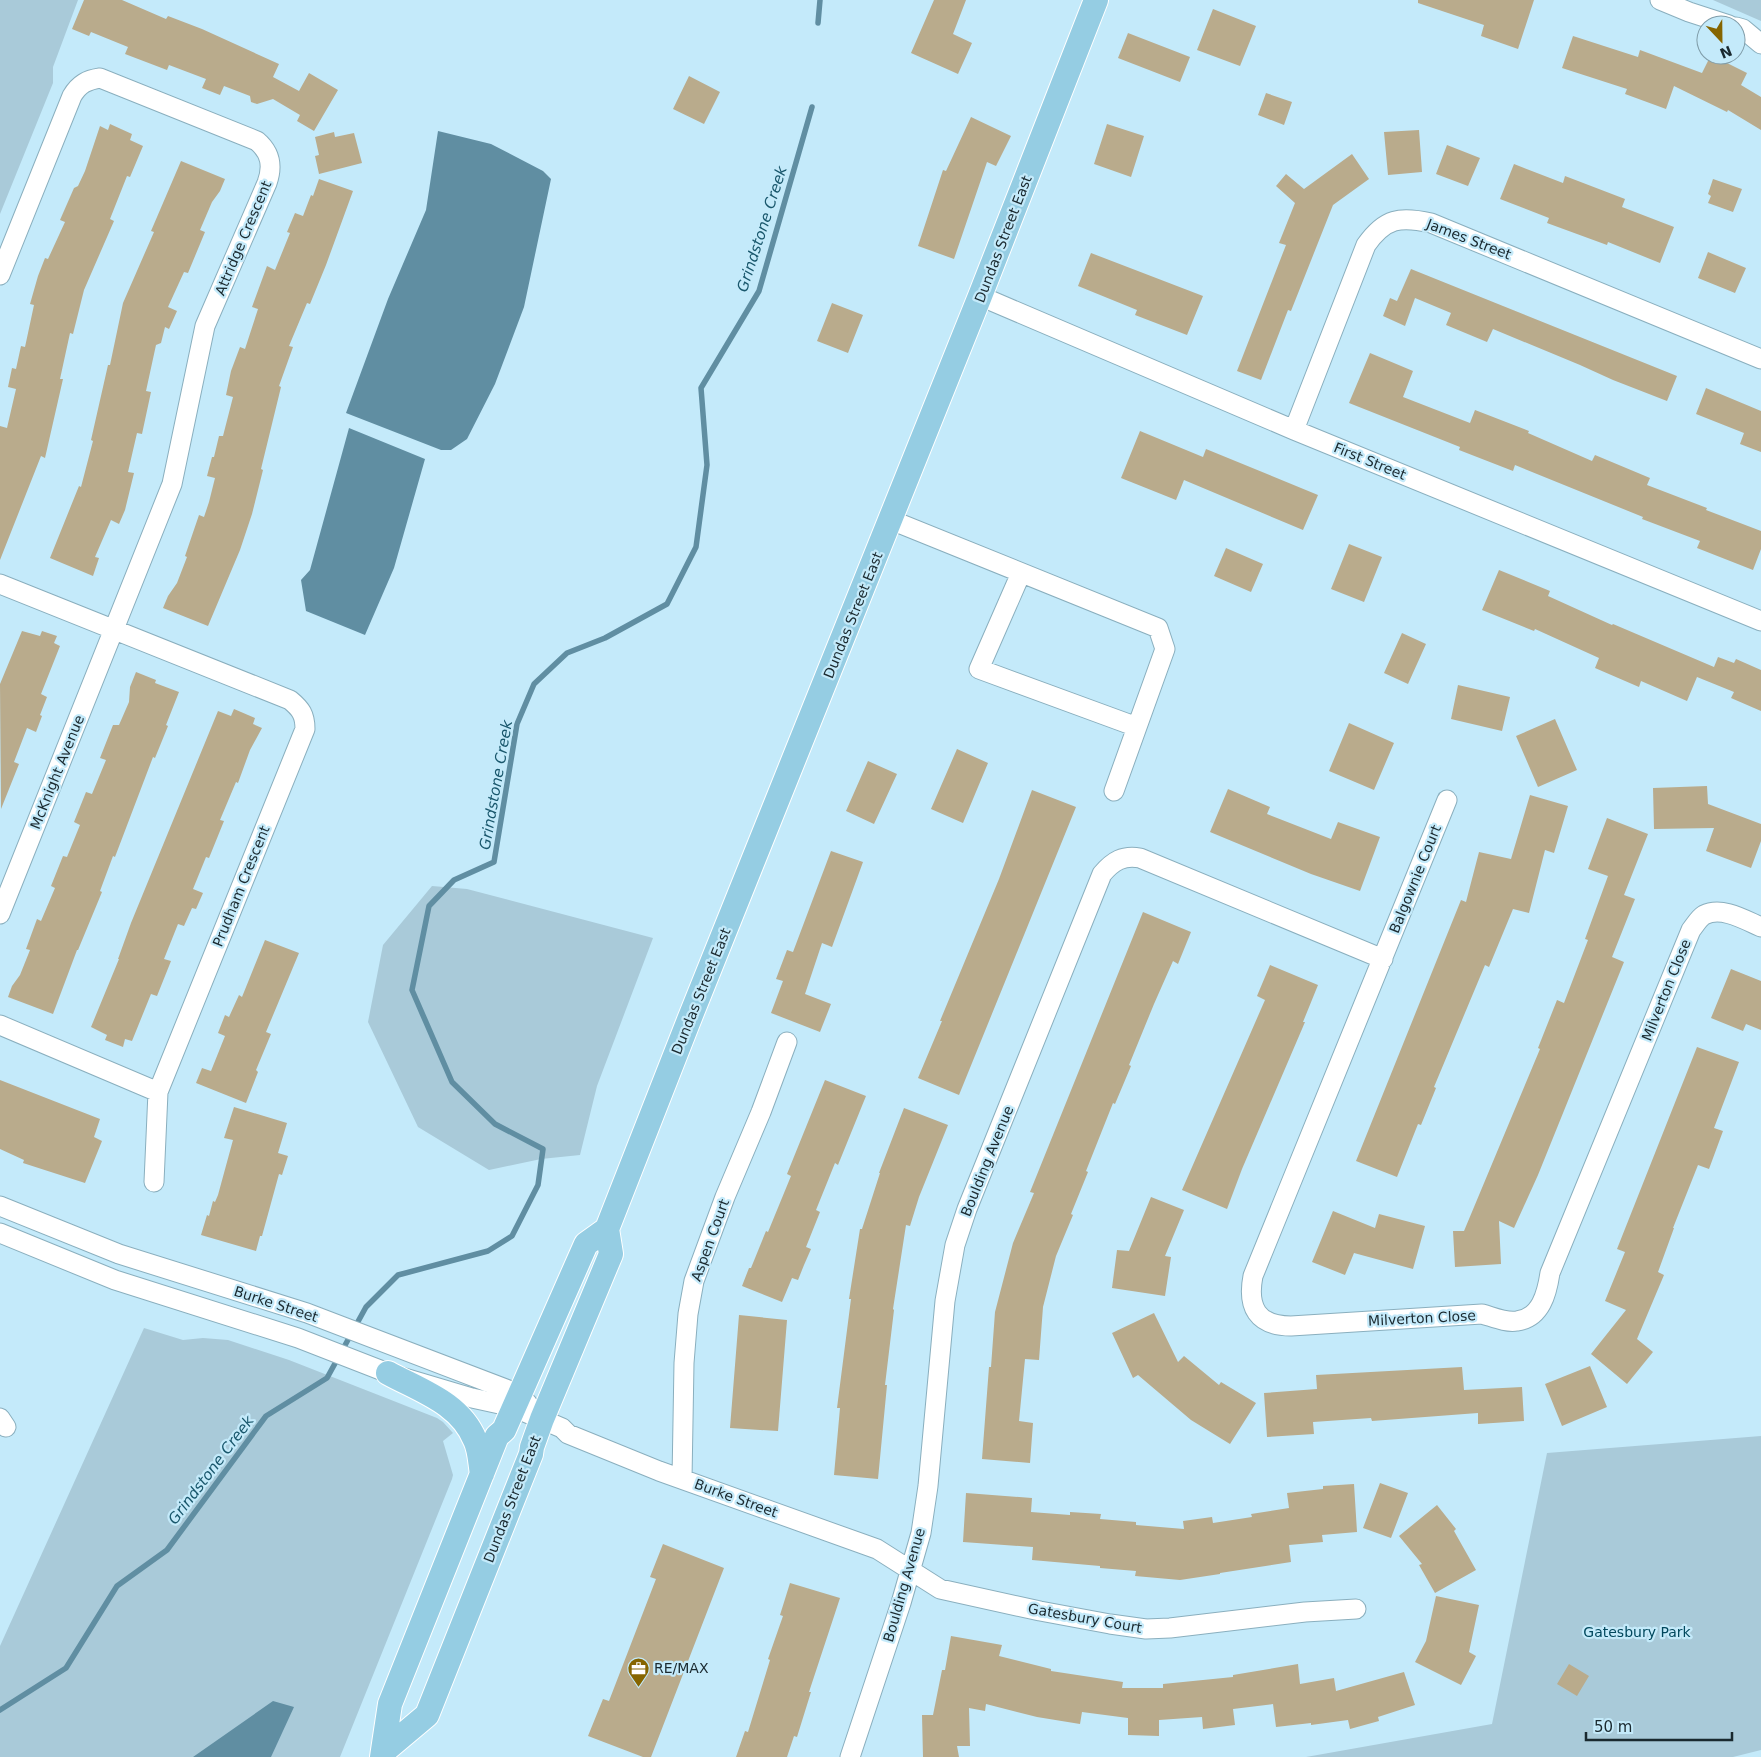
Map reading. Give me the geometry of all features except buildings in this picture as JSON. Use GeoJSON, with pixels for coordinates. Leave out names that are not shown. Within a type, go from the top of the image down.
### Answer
{"type":"FeatureCollection","features":[{"type":"Feature","properties":{"kind":"main road","name":"Dundas Street East"},"geometry":{"type":"LineString","coordinates":[[382,1755],[427,1715],[531,1454],[552,1424],[611,1254],[607,1229],[696,1002],[891,520],[1096,0]]}},
{"type":"Feature","properties":{"kind":"main road","name":"Dundas Street East"},"geometry":{"type":"LineString","coordinates":[[382,1755],[390,1704],[497,1436],[504,1430],[586,1244],[607,1229]]}},
{"type":"Feature","properties":{"kind":"main road"},"geometry":{"type":"LineString","coordinates":[[388,1373],[452,1407],[468,1424],[476,1442],[482,1474]]}},
{"type":"Feature","properties":{"kind":"street"},"geometry":{"type":"LineString","coordinates":[[1660,0],[1692,6],[1710,15]]}},
{"type":"Feature","properties":{"kind":"street"},"geometry":{"type":"LineString","coordinates":[[1746,32],[1761,44]]}},
{"type":"Feature","properties":{"kind":"street","name":"Attridge Crescent"},"geometry":{"type":"LineString","coordinates":[[0,275],[72,96],[76,88],[90,80],[100,78],[257,141],[266,149],[270,158],[270,175],[205,326],[172,484],[114,630]]}},
{"type":"Feature","properties":{"kind":"street","name":"James Street"},"geometry":{"type":"LineString","coordinates":[[1294,430],[1366,245],[1385,224],[1398,220],[1414,219],[1431,223],[1761,359]]}},
{"type":"Feature","properties":{"kind":"street","name":"First Street"},"geometry":{"type":"LineString","coordinates":[[980,296],[1294,430],[1761,621]]}},
{"type":"Feature","properties":{"kind":"street"},"geometry":{"type":"LineString","coordinates":[[891,520],[1158,628],[1166,649],[1114,791]]}},
{"type":"Feature","properties":{"kind":"street"},"geometry":{"type":"LineString","coordinates":[[1020,573],[979,669],[1137,727]]}},
{"type":"Feature","properties":{"kind":"street","name":"Prudham Crescent"},"geometry":{"type":"LineString","coordinates":[[0,584],[290,700],[300,708],[305,718],[305,729],[158,1092],[154,1182]]}},
{"type":"Feature","properties":{"kind":"street","name":"McKnight Avenue"},"geometry":{"type":"LineString","coordinates":[[0,914],[114,630]]}},
{"type":"Feature","properties":{"kind":"street","name":"Balgownie Court"},"geometry":{"type":"LineString","coordinates":[[1383,959],[1447,800]]}},
{"type":"Feature","properties":{"kind":"street","name":"Boulding Avenue"},"geometry":{"type":"LineString","coordinates":[[850,1757],[921,1534],[928,1486],[944,1310],[955,1245],[971,1200],[1102,874],[1110,865],[1121,859],[1130,856],[1140,858],[1383,959]]}},
{"type":"Feature","properties":{"kind":"street","name":"Milverton Close"},"geometry":{"type":"LineString","coordinates":[[1383,959],[1253,1276],[1250,1289],[1257,1314],[1276,1326],[1482,1314],[1499,1319],[1517,1321],[1530,1316],[1541,1304],[1547,1291],[1550,1273],[1691,930],[1705,914],[1716,912],[1728,913],[1761,927]]}},
{"type":"Feature","properties":{"kind":"street"},"geometry":{"type":"LineString","coordinates":[[0,1025],[158,1092]]}},
{"type":"Feature","properties":{"kind":"street","name":"Aspen Court"},"geometry":{"type":"LineString","coordinates":[[682,1479],[684,1363],[688,1314],[694,1281],[787,1042]]}},
{"type":"Feature","properties":{"kind":"street","name":"Burke Street"},"geometry":{"type":"LineString","coordinates":[[0,1206],[119,1254],[306,1313],[396,1349],[516,1401],[568,1434],[682,1479],[877,1549],[910,1570]]}},
{"type":"Feature","properties":{"kind":"street","name":"Burke Street"},"geometry":{"type":"LineString","coordinates":[[0,1233],[115,1280],[298,1338],[388,1373],[472,1398],[516,1401]]}},
{"type":"Feature","properties":{"kind":"street","name":"Gatesbury Court"},"geometry":{"type":"LineString","coordinates":[[910,1570],[940,1589],[1049,1613],[1146,1629],[1170,1628],[1305,1612],[1356,1609]]}},
{"type":"Feature","properties":{"kind":"green space"},"geometry":{"type":"Polygon","coordinates":[[[0,0],[78,0],[53,67],[53,83],[0,214],[0,0]]]}},
{"type":"Feature","properties":{"kind":"green space"},"geometry":{"type":"Polygon","coordinates":[[[1713,0],[1761,0],[1761,21],[1713,0]]]}},
{"type":"Feature","properties":{"kind":"green space"},"geometry":{"type":"Polygon","coordinates":[[[432,886],[467,889],[653,938],[597,1086],[580,1155],[541,1159],[489,1170],[418,1127],[368,1022],[383,945],[432,886]]]}},
{"type":"Feature","properties":{"kind":"green space"},"geometry":{"type":"Polygon","coordinates":[[[144,1328],[183,1340],[203,1338],[228,1340],[289,1360],[437,1418],[453,1433],[443,1441],[453,1475],[452,1479],[340,1757],[0,1757],[0,1646],[144,1328]]]}},
{"type":"Feature","properties":{"kind":"green space","name":"Gatesbury Park"},"geometry":{"type":"Polygon","coordinates":[[[1761,1436],[1761,1750],[1733,1757],[1306,1757],[1492,1724],[1547,1453],[1761,1436]]]}},
{"type":"Feature","properties":{"kind":"shaded area"},"geometry":{"type":"Polygon","coordinates":[[[438,131],[491,144],[543,171],[551,179],[524,307],[495,384],[467,439],[451,450],[441,450],[346,413],[388,299],[426,210],[438,131]]]}},
{"type":"Feature","properties":{"kind":"shaded area"},"geometry":{"type":"Polygon","coordinates":[[[349,428],[425,459],[394,568],[365,635],[306,611],[301,580],[310,570],[349,428]]]}},
{"type":"Feature","properties":{"kind":"shaded area"},"geometry":{"type":"Polygon","coordinates":[[[273,1701],[294,1707],[271,1757],[193,1757],[273,1701]]]}},
{"type":"Feature","properties":{"kind":"waterway","name":"Grindstone Creek"},"geometry":{"type":"LineString","coordinates":[[818,23],[820,0]]}},
{"type":"Feature","properties":{"kind":"waterway","name":"Grindstone Creek"},"geometry":{"type":"LineString","coordinates":[[0,1710],[66,1668],[117,1586],[167,1550],[266,1416],[327,1378],[366,1307],[398,1275],[488,1251],[512,1236],[538,1185],[543,1149],[495,1124],[452,1082],[412,990],[429,906],[454,880],[494,862],[517,724],[534,684],[567,653],[605,638],[667,604],[696,547],[707,465],[701,388],[759,291],[812,107]]}},
{"type":"Feature","properties":{"kind":"place","name":"RE/MAX"},"geometry":{"type":"Point","coordinates":[638,1687]}}]}
